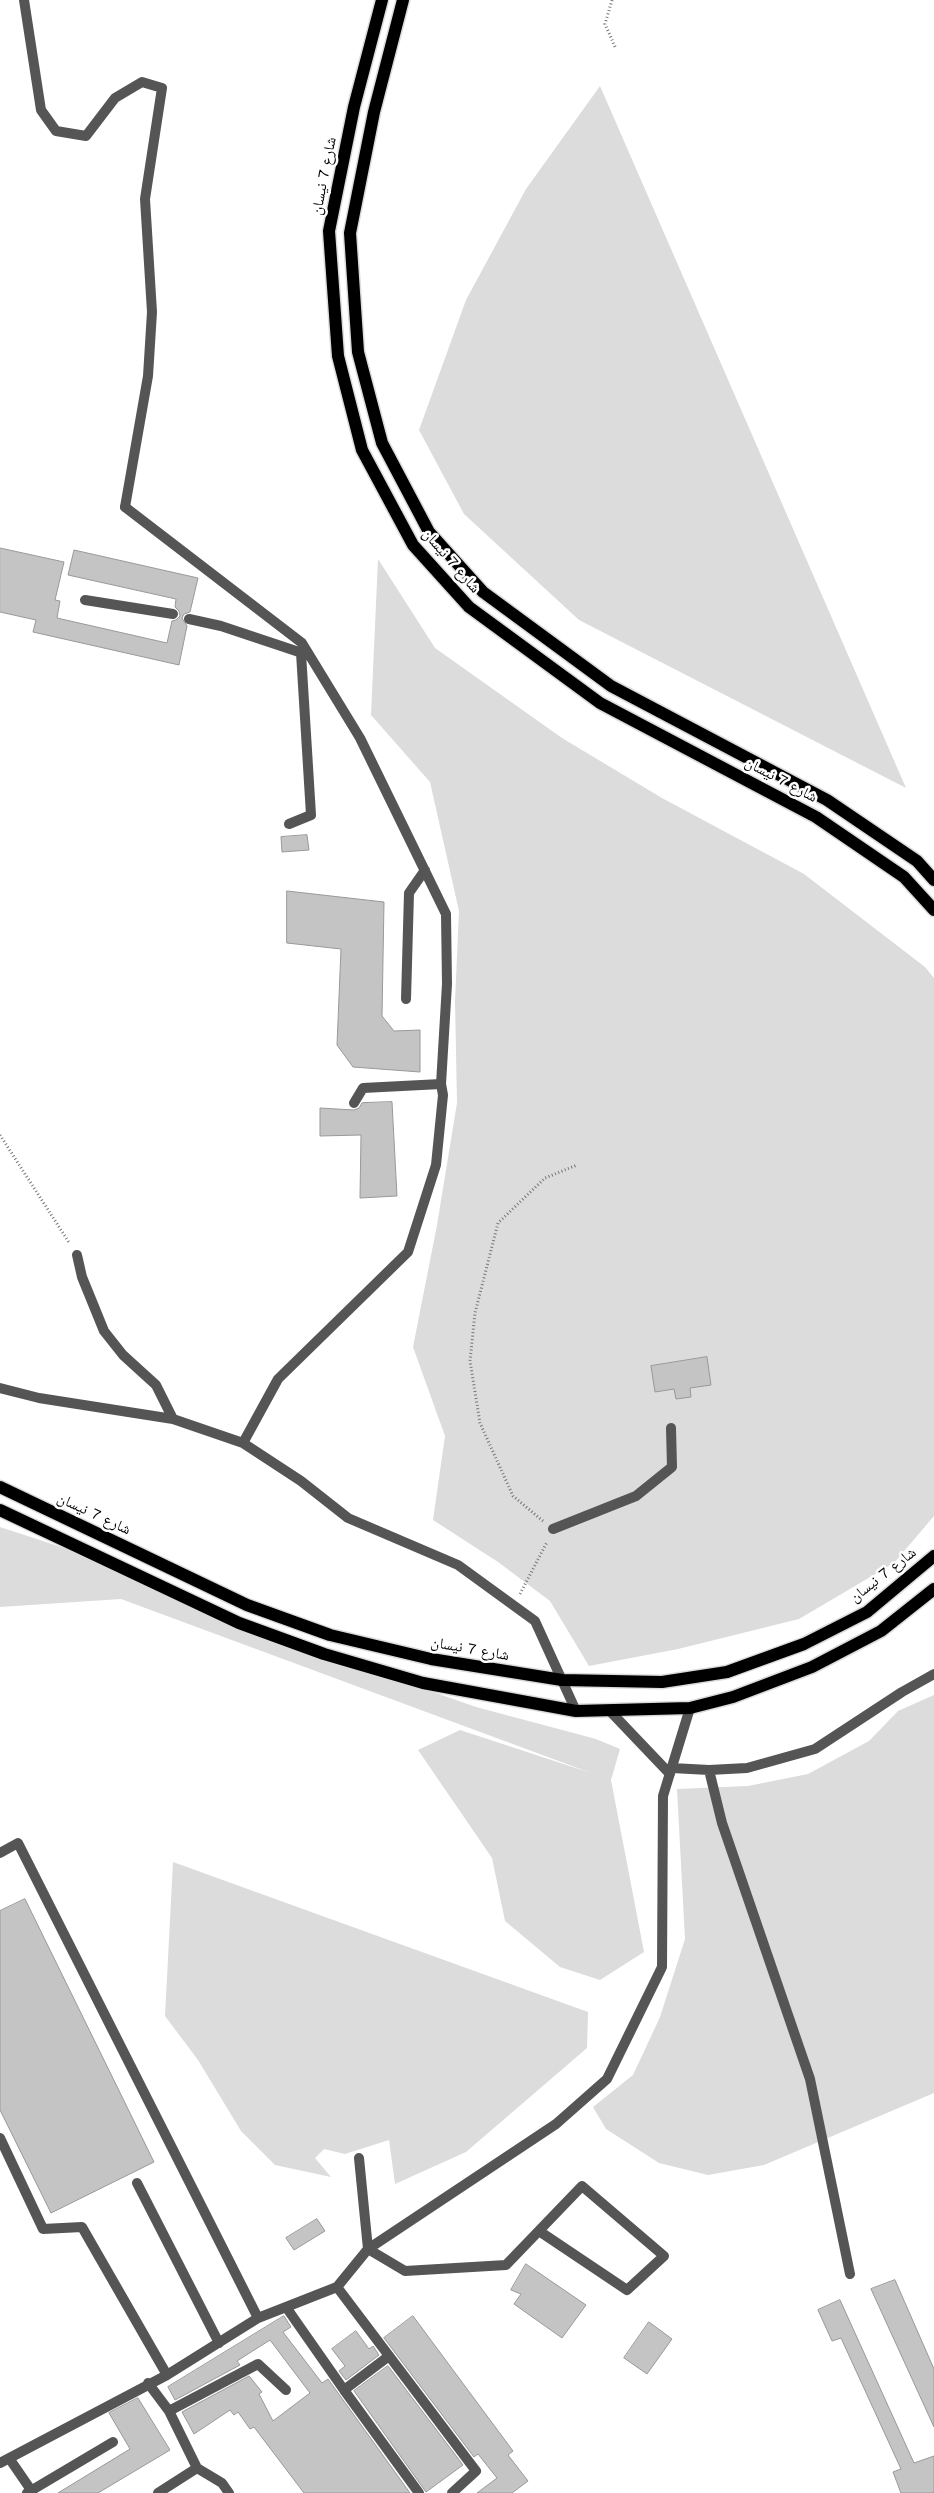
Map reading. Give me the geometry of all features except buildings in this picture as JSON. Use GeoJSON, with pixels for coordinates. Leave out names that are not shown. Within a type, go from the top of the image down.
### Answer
{"type":"FeatureCollection","features":[{"type":"Feature","properties":{"kind":"main road","name":"شارع 7 نيسان"},"geometry":{"type":"LineString","coordinates":[[382,0],[354,108],[329,231],[338,356],[362,450],[413,545],[469,607],[600,703],[816,817],[904,877],[934,910]]}},
{"type":"Feature","properties":{"kind":"main road","name":"شارع 7 نيسان"},"geometry":{"type":"LineString","coordinates":[[403,0],[374,112],[350,232],[358,352],[382,443],[429,532],[482,592],[611,686],[827,800],[918,861],[934,880]]}},
{"type":"Feature","properties":{"kind":"main road","name":"شارع 7 نيسان"},"geometry":{"type":"LineString","coordinates":[[0,1487],[247,1604],[330,1635],[431,1659],[562,1680],[662,1682],[727,1672],[804,1644],[866,1612],[934,1556]]}},
{"type":"Feature","properties":{"kind":"main road"},"geometry":{"type":"LineString","coordinates":[[0,1510],[239,1624],[324,1654],[423,1683],[576,1711],[690,1708],[733,1697],[812,1667],[881,1631],[934,1589]]}},
{"type":"Feature","properties":{"kind":"street"},"geometry":{"type":"LineString","coordinates":[[24,0],[41,110],[56,131],[86,136],[115,98],[142,82],[162,88],[145,200],[152,312],[148,376],[125,507],[302,643],[306,655],[360,738],[446,914],[448,984],[441,1084],[443,1095],[436,1166],[408,1252],[278,1379],[243,1443]]}},
{"type":"Feature","properties":{"kind":"street"},"geometry":{"type":"LineString","coordinates":[[84,600],[173,614]]}},
{"type":"Feature","properties":{"kind":"street"},"geometry":{"type":"LineString","coordinates":[[189,619],[221,626],[306,655]]}},
{"type":"Feature","properties":{"kind":"street"},"geometry":{"type":"LineString","coordinates":[[289,824],[311,815],[306,655]]}},
{"type":"Feature","properties":{"kind":"street"},"geometry":{"type":"LineString","coordinates":[[406,999],[408,893],[425,870]]}},
{"type":"Feature","properties":{"kind":"street"},"geometry":{"type":"LineString","coordinates":[[354,1103],[363,1088],[441,1084]]}},
{"type":"Feature","properties":{"kind":"street"},"geometry":{"type":"LineString","coordinates":[[77,1254],[82,1277],[104,1331],[123,1355],[156,1385],[174,1419]]}},
{"type":"Feature","properties":{"kind":"street"},"geometry":{"type":"LineString","coordinates":[[0,1388],[39,1398],[174,1419],[243,1443],[302,1481],[348,1518],[458,1565],[535,1621],[576,1711]]}},
{"type":"Feature","properties":{"kind":"street"},"geometry":{"type":"LineString","coordinates":[[553,1529],[636,1496],[672,1467],[671,1428]]}},
{"type":"Feature","properties":{"kind":"street"},"geometry":{"type":"LineString","coordinates":[[609,1710],[671,1771],[746,1768],[815,1749],[902,1692],[934,1674]]}},
{"type":"Feature","properties":{"kind":"street"},"geometry":{"type":"LineString","coordinates":[[113,2442],[29,2492],[4,2461],[166,2375],[258,2318],[337,2287],[368,2249],[556,2124],[607,2079],[662,1967],[664,1796],[690,1708]]}},
{"type":"Feature","properties":{"kind":"street"},"geometry":{"type":"LineString","coordinates":[[709,1770],[722,1823],[810,2079],[850,2274]]}},
{"type":"Feature","properties":{"kind":"street"},"geometry":{"type":"LineString","coordinates":[[0,1852],[18,1842],[258,2318]]}},
{"type":"Feature","properties":{"kind":"street"},"geometry":{"type":"LineString","coordinates":[[0,2138],[43,2228],[82,2227],[166,2375]]}},
{"type":"Feature","properties":{"kind":"street"},"geometry":{"type":"LineString","coordinates":[[359,2158],[368,2249]]}},
{"type":"Feature","properties":{"kind":"street"},"geometry":{"type":"LineString","coordinates":[[137,2183],[219,2343]]}},
{"type":"Feature","properties":{"kind":"street"},"geometry":{"type":"LineString","coordinates":[[368,2249],[405,2271],[506,2265],[582,2186],[664,2256],[627,2290],[539,2231]]}},
{"type":"Feature","properties":{"kind":"street"},"geometry":{"type":"LineString","coordinates":[[337,2287],[476,2472],[452,2493]]}},
{"type":"Feature","properties":{"kind":"street"},"geometry":{"type":"LineString","coordinates":[[286,2307],[419,2493]]}},
{"type":"Feature","properties":{"kind":"street"},"geometry":{"type":"LineString","coordinates":[[344,2390],[389,2356]]}},
{"type":"Feature","properties":{"kind":"street"},"geometry":{"type":"LineString","coordinates":[[169,2411],[258,2364],[286,2390]]}},
{"type":"Feature","properties":{"kind":"street"},"geometry":{"type":"LineString","coordinates":[[148,2383],[169,2411],[197,2468],[222,2483],[229,2493]]}},
{"type":"Feature","properties":{"kind":"street"},"geometry":{"type":"LineString","coordinates":[[158,2493],[197,2468]]}},
{"type":"Feature","properties":{"kind":"path"},"geometry":{"type":"LineString","coordinates":[[612,0],[605,24],[616,49]]}},
{"type":"Feature","properties":{"kind":"path"},"geometry":{"type":"LineString","coordinates":[[0,1135],[77,1254]]}},
{"type":"Feature","properties":{"kind":"path"},"geometry":{"type":"LineString","coordinates":[[514,1605],[544,1550],[553,1529],[513,1496],[480,1423],[470,1361],[475,1312],[498,1223],[545,1178],[577,1165]]}},
{"type":"Feature","properties":{"kind":"shaded area"},"geometry":{"type":"Polygon","coordinates":[[[600,86],[906,788],[579,620],[464,514],[419,430],[466,300],[526,189],[600,86]]]}},
{"type":"Feature","properties":{"kind":"shaded area"},"geometry":{"type":"Polygon","coordinates":[[[378,559],[435,648],[562,738],[662,798],[804,874],[925,967],[934,978],[934,1516],[894,1563],[799,1619],[678,1649],[589,1666],[550,1601],[498,1562],[433,1520],[445,1436],[413,1347],[437,1225],[457,1103],[455,1001],[459,911],[430,782],[371,715],[378,559]]]}},
{"type":"Feature","properties":{"kind":"shaded area"},"geometry":{"type":"Polygon","coordinates":[[[0,1527],[107,1562],[282,1639],[476,1707],[596,1739],[620,1749],[611,1780],[644,1952],[600,1980],[560,1967],[505,1921],[492,1858],[418,1750],[460,1730],[591,1773],[121,1599],[0,1607],[0,1527]]]}},
{"type":"Feature","properties":{"kind":"shaded area"},"geometry":{"type":"Polygon","coordinates":[[[934,1695],[934,2093],[764,2165],[708,2175],[659,2163],[606,2129],[593,2107],[633,2075],[660,2017],[685,1939],[677,1789],[748,1786],[808,1774],[869,1741],[898,1711],[934,1695]]]}},
{"type":"Feature","properties":{"kind":"shaded area"},"geometry":{"type":"Polygon","coordinates":[[[173,1862],[588,2012],[587,2048],[466,2152],[395,2184],[389,2140],[345,2154],[324,2149],[315,2158],[331,2177],[275,2165],[241,2131],[198,2060],[165,2016],[173,1862]]]}}]}
